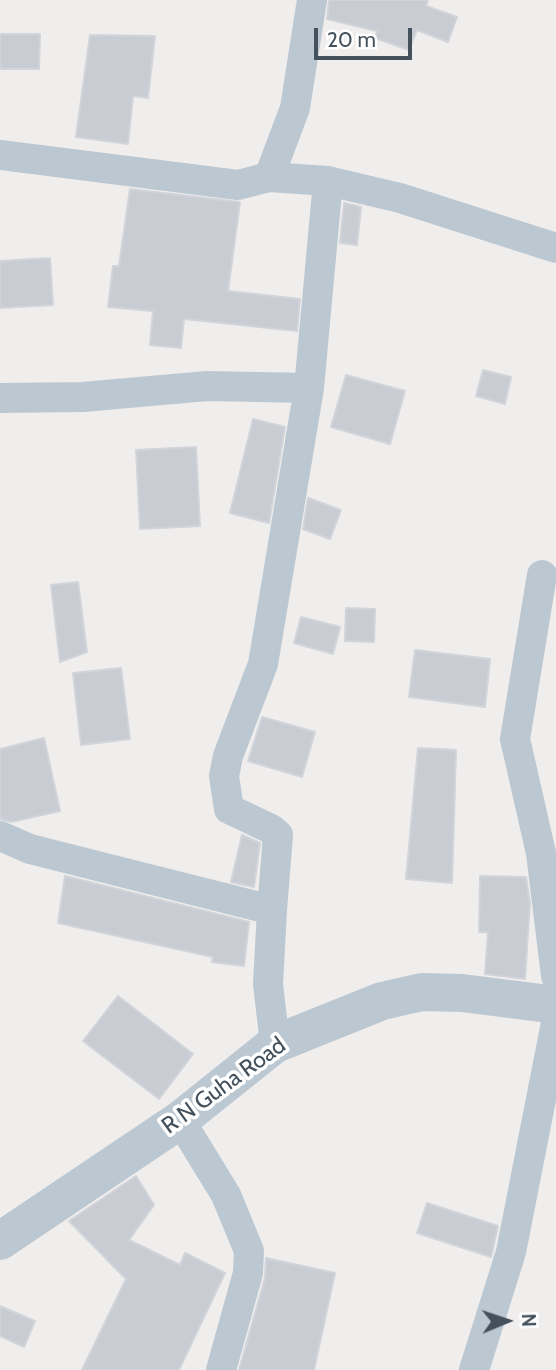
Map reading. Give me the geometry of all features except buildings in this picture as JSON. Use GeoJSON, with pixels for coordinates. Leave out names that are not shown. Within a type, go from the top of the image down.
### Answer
{"type":"FeatureCollection","features":[{"type":"Feature","properties":{"kind":"street"},"geometry":{"type":"LineString","coordinates":[[269,177],[295,108],[312,0]]}},
{"type":"Feature","properties":{"kind":"street"},"geometry":{"type":"LineString","coordinates":[[0,155],[238,185],[269,177],[328,181],[400,198],[556,248]]}},
{"type":"Feature","properties":{"kind":"street"},"geometry":{"type":"LineString","coordinates":[[275,1044],[268,984],[278,835],[229,809],[224,776],[228,756],[263,664],[309,388],[328,181]]}},
{"type":"Feature","properties":{"kind":"street"},"geometry":{"type":"LineString","coordinates":[[0,398],[83,397],[207,386],[309,388]]}},
{"type":"Feature","properties":{"kind":"street"},"geometry":{"type":"LineString","coordinates":[[542,575],[515,739],[541,853],[556,976]]}},
{"type":"Feature","properties":{"kind":"street"},"geometry":{"type":"LineString","coordinates":[[0,836],[30,849],[272,910]]}},
{"type":"Feature","properties":{"kind":"street","name":"R N Guha Road"},"geometry":{"type":"LineString","coordinates":[[0,1241],[180,1119],[275,1044],[382,1001],[422,992],[462,993],[556,1005]]}},
{"type":"Feature","properties":{"kind":"street"},"geometry":{"type":"LineString","coordinates":[[474,1370],[511,1252],[556,1023]]}},
{"type":"Feature","properties":{"kind":"street"},"geometry":{"type":"LineString","coordinates":[[180,1119],[226,1195],[249,1251],[248,1273],[221,1370]]}}]}
